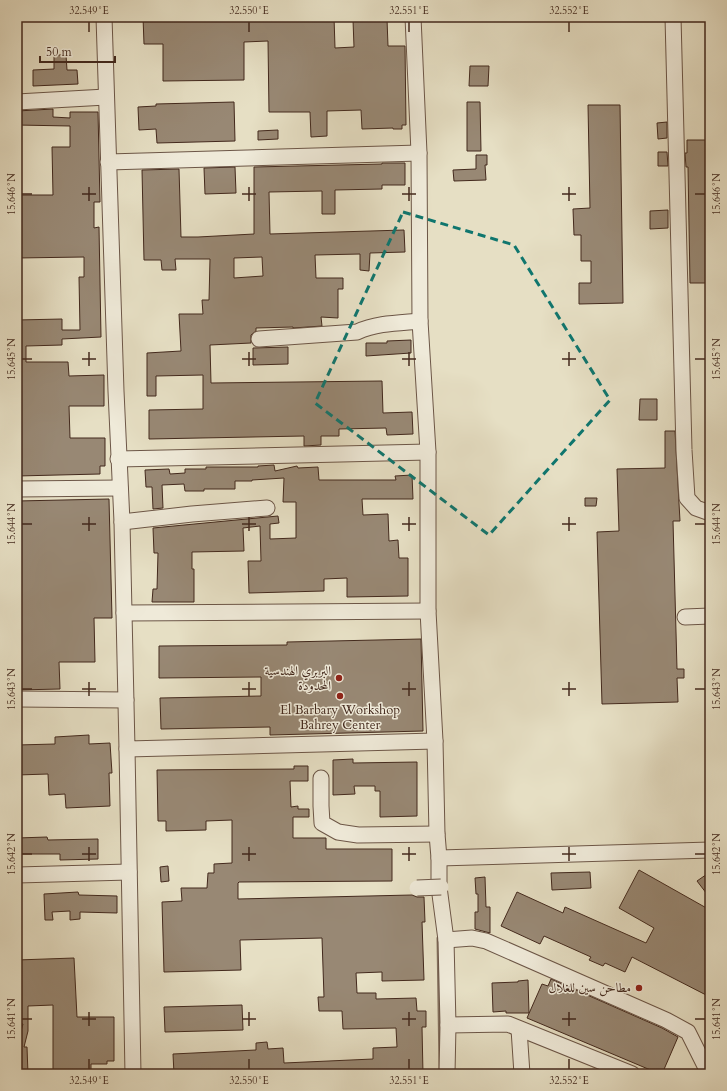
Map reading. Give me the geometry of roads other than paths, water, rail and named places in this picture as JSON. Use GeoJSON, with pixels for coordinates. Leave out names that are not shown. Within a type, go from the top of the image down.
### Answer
{"type":"FeatureCollection","features":[{"type":"Feature","properties":{"kind":"street"},"geometry":{"type":"LineString","coordinates":[[104,17],[118,459],[122,522],[133,1074]]}},
{"type":"Feature","properties":{"kind":"street"},"geometry":{"type":"LineString","coordinates":[[413,17],[419,153],[420,321],[428,452],[428,611],[435,740],[437,834],[440,858],[440,887],[446,940],[448,1024],[447,1074]]}},
{"type":"Feature","properties":{"kind":"street"},"geometry":{"type":"LineString","coordinates":[[673,17],[682,410],[686,498],[696,508],[710,513]]}},
{"type":"Feature","properties":{"kind":"street"},"geometry":{"type":"LineString","coordinates":[[17,102],[106,98]]}},
{"type":"Feature","properties":{"kind":"street"},"geometry":{"type":"LineString","coordinates":[[108,162],[419,153]]}},
{"type":"Feature","properties":{"kind":"street"},"geometry":{"type":"LineString","coordinates":[[259,339],[357,332],[380,324],[420,321]]}},
{"type":"Feature","properties":{"kind":"street"},"geometry":{"type":"LineString","coordinates":[[118,459],[428,452]]}},
{"type":"Feature","properties":{"kind":"street"},"geometry":{"type":"LineString","coordinates":[[17,489],[120,488]]}},
{"type":"Feature","properties":{"kind":"street"},"geometry":{"type":"LineString","coordinates":[[122,522],[192,514],[267,508]]}},
{"type":"Feature","properties":{"kind":"street"},"geometry":{"type":"LineString","coordinates":[[124,613],[428,611]]}},
{"type":"Feature","properties":{"kind":"street"},"geometry":{"type":"LineString","coordinates":[[685,617],[710,616]]}},
{"type":"Feature","properties":{"kind":"street"},"geometry":{"type":"LineString","coordinates":[[17,699],[126,700]]}},
{"type":"Feature","properties":{"kind":"street"},"geometry":{"type":"LineString","coordinates":[[127,749],[435,740]]}},
{"type":"Feature","properties":{"kind":"street"},"geometry":{"type":"LineString","coordinates":[[321,778],[322,823],[338,832],[365,835],[437,834]]}},
{"type":"Feature","properties":{"kind":"street"},"geometry":{"type":"LineString","coordinates":[[440,858],[710,850]]}},
{"type":"Feature","properties":{"kind":"street"},"geometry":{"type":"LineString","coordinates":[[17,875],[129,872]]}},
{"type":"Feature","properties":{"kind":"street"},"geometry":{"type":"LineString","coordinates":[[417,888],[440,887]]}},
{"type":"Feature","properties":{"kind":"street"},"geometry":{"type":"LineString","coordinates":[[446,940],[472,938],[486,941],[666,1020],[688,1032],[709,1074]]}},
{"type":"Feature","properties":{"kind":"street"},"geometry":{"type":"LineString","coordinates":[[448,1024],[508,1024],[632,1074]]}},
{"type":"Feature","properties":{"kind":"street"},"geometry":{"type":"LineString","coordinates":[[519,1029],[522,1074]]}},
{"type":"Feature","properties":{"kind":"waterway"},"geometry":{"type":"LineString","coordinates":[[438,938],[440,1070]]}},
{"type":"Feature","properties":{"kind":"place","name":"البربري الهندسية المحدودة"},"geometry":{"type":"Point","coordinates":[339,678]}},
{"type":"Feature","properties":{"kind":"place","name":"El Barbary Workshop Bahrey Center"},"geometry":{"type":"Point","coordinates":[340,696]}},
{"type":"Feature","properties":{"kind":"place","name":"مطاحن سين للغلال"},"geometry":{"type":"Point","coordinates":[639,988]}}]}
